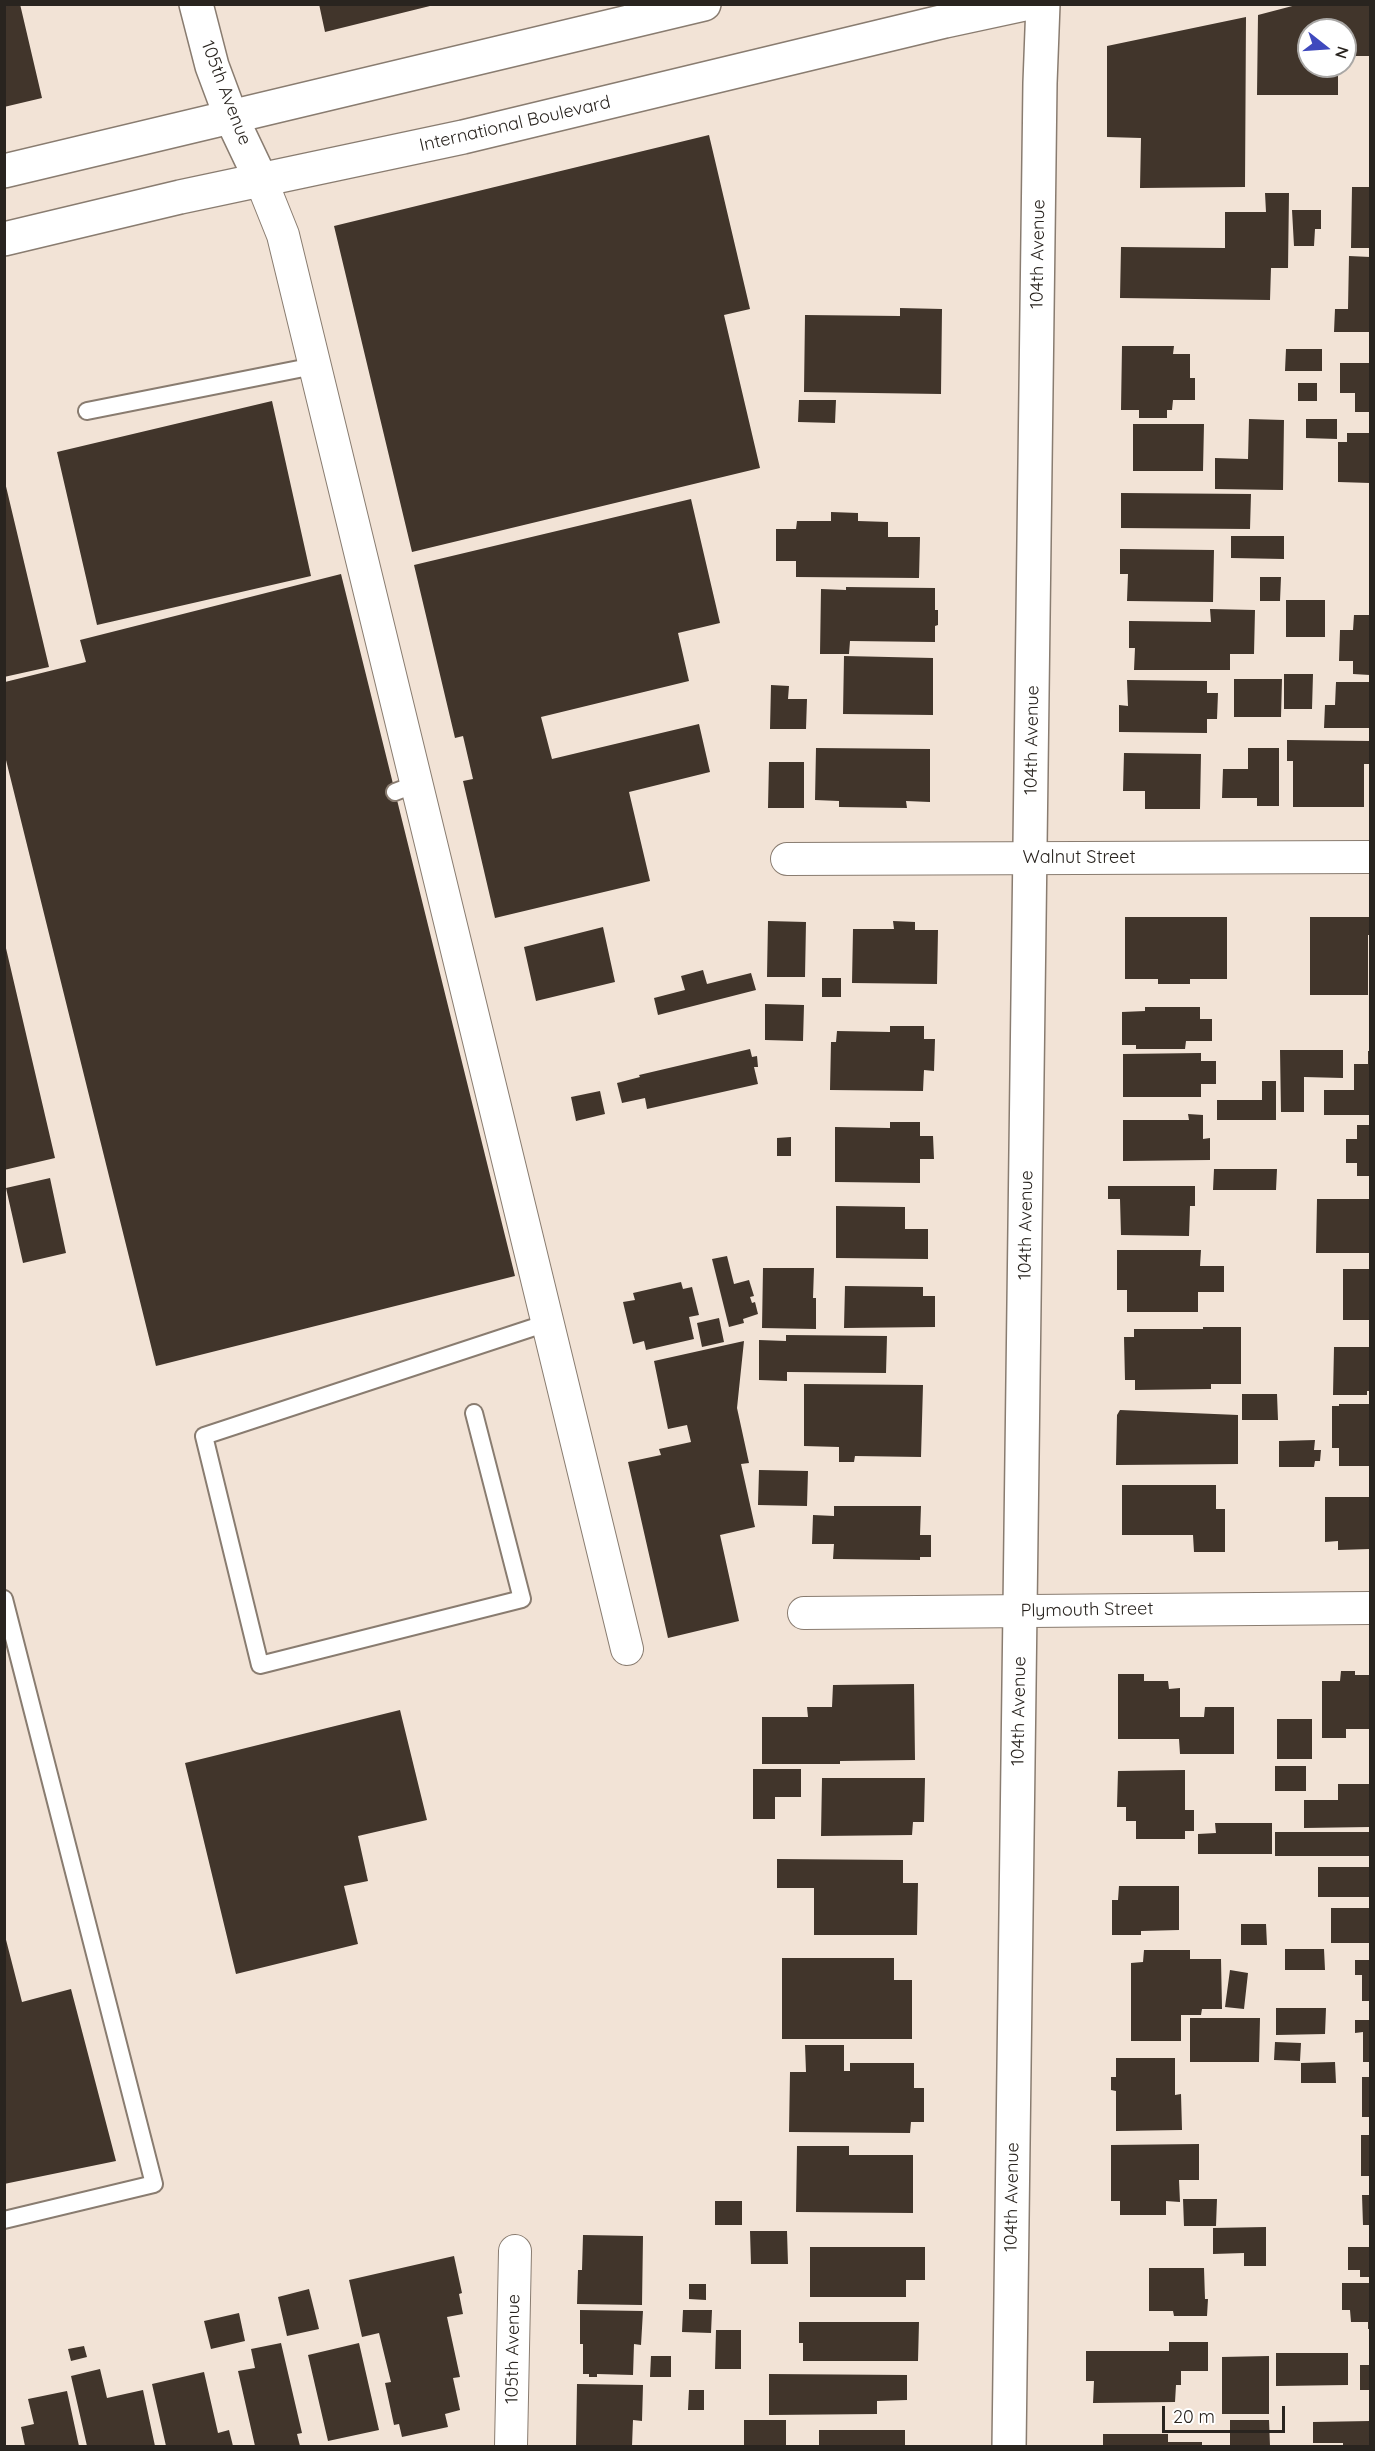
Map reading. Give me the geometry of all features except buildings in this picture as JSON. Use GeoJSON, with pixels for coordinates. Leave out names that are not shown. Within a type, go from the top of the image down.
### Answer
{"type":"FeatureCollection","features":[{"type":"Feature","properties":{"kind":"street","name":"105th Avenue"},"geometry":{"type":"LineString","coordinates":[[196,4],[212,66],[231,117],[261,180]]}},
{"type":"Feature","properties":{"kind":"street","name":"International Boulevard"},"geometry":{"type":"LineString","coordinates":[[4,238],[463,137],[1024,4]]}},
{"type":"Feature","properties":{"kind":"street","name":"104th Avenue"},"geometry":{"type":"LineString","coordinates":[[1009,2446],[1040,83],[1043,4]]}},
{"type":"Feature","properties":{"kind":"street"},"geometry":{"type":"LineString","coordinates":[[4,171],[699,5]]}},
{"type":"Feature","properties":{"kind":"street"},"geometry":{"type":"LineString","coordinates":[[261,180],[283,235],[314,366],[406,788],[547,1323],[627,1649]]}},
{"type":"Feature","properties":{"kind":"street","name":"Walnut Street"},"geometry":{"type":"LineString","coordinates":[[786,859],[1371,857]]}},
{"type":"Feature","properties":{"kind":"street","name":"Plymouth Street"},"geometry":{"type":"LineString","coordinates":[[804,1613],[1371,1608]]}},
{"type":"Feature","properties":{"kind":"street","name":"105th Avenue"},"geometry":{"type":"LineString","coordinates":[[512,2446],[515,2251]]}},
{"type":"Feature","properties":{"kind":"lane"},"geometry":{"type":"LineString","coordinates":[[87,411],[314,366]]}},
{"type":"Feature","properties":{"kind":"lane"},"geometry":{"type":"LineString","coordinates":[[474,1413],[522,1599],[260,1665],[204,1436],[547,1323]]}},
{"type":"Feature","properties":{"kind":"lane"},"geometry":{"type":"LineString","coordinates":[[4,1599],[154,2184],[4,2220]]}}]}
